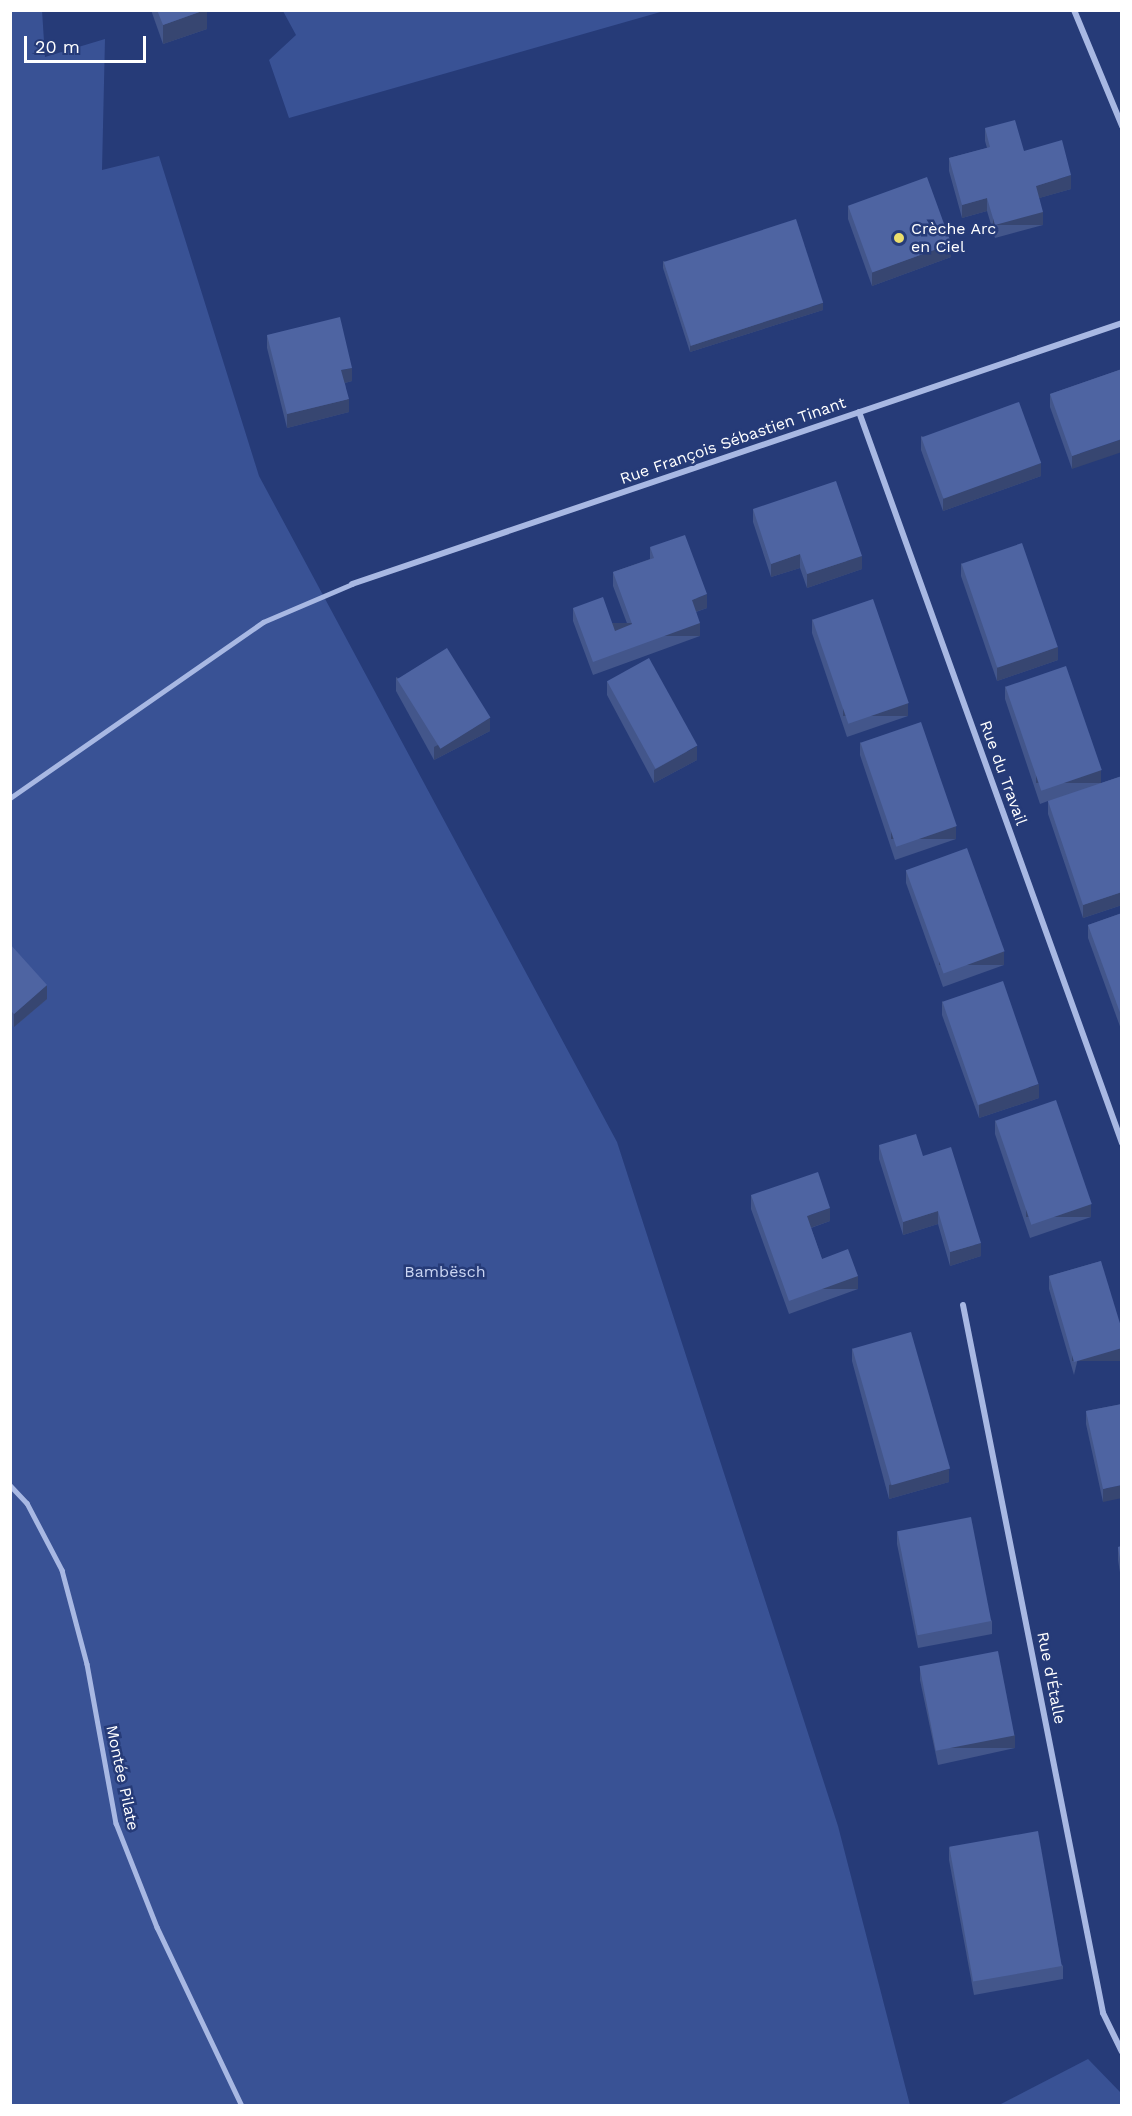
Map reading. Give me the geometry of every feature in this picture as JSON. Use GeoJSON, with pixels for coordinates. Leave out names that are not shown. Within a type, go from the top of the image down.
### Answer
{"type":"FeatureCollection","features":[{"type":"Feature","properties":{"kind":"street"},"geometry":{"type":"LineString","coordinates":[[1074,10],[1122,126]]}},
{"type":"Feature","properties":{"kind":"street","name":"Rue François Sébastien Tinant"},"geometry":{"type":"LineString","coordinates":[[352,584],[1122,323]]}},
{"type":"Feature","properties":{"kind":"street","name":"Rue du Travail"},"geometry":{"type":"LineString","coordinates":[[859,412],[1122,1143]]}},
{"type":"Feature","properties":{"kind":"street","name":"Rue d'Étalle"},"geometry":{"type":"LineString","coordinates":[[963,1305],[1103,2013],[1122,2052]]}},
{"type":"Feature","properties":{"kind":"lane"},"geometry":{"type":"LineString","coordinates":[[10,798],[263,622],[352,584]]}},
{"type":"Feature","properties":{"kind":"lane","name":"Montée Pilate"},"geometry":{"type":"LineString","coordinates":[[10,1485],[27,1503],[62,1570],[87,1664],[116,1823],[157,1927],[242,2106]]}},
{"type":"Feature","properties":{"kind":"green space","name":"Bambësch"},"geometry":{"type":"Polygon","coordinates":[[[42,10],[45,57],[105,39],[102,170],[159,156],[259,476],[617,1142],[838,1826],[910,2105],[11,2106],[10,11],[42,10]]]}},
{"type":"Feature","properties":{"kind":"green space"},"geometry":{"type":"Polygon","coordinates":[[[283,11],[664,11],[289,118],[269,60],[296,35],[283,11]]]}},
{"type":"Feature","properties":{"kind":"green space"},"geometry":{"type":"Polygon","coordinates":[[[1088,2059],[1121,2093],[1121,2105],[999,2105],[1088,2059]]]}},
{"type":"Feature","properties":{"kind":"building"},"geometry":{"type":"Polygon","coordinates":[[[157,10],[205,10],[163,25],[157,10]]]}},
{"type":"Feature","properties":{"kind":"building"},"geometry":{"type":"Polygon","coordinates":[[[1015,120],[1024,151],[1062,140],[1071,175],[1036,186],[1043,212],[995,225],[987,198],[962,205],[949,158],[990,147],[985,128],[1015,120]]]}},
{"type":"Feature","properties":{"kind":"building","name":"Crèche Arc en Ciel"},"geometry":{"type":"Polygon","coordinates":[[[927,177],[951,244],[872,272],[848,206],[927,177]]]}},
{"type":"Feature","properties":{"kind":"building"},"geometry":{"type":"Polygon","coordinates":[[[796,219],[823,303],[691,346],[664,262],[796,219]]]}},
{"type":"Feature","properties":{"kind":"building"},"geometry":{"type":"Polygon","coordinates":[[[340,317],[352,368],[341,370],[349,399],[287,414],[267,335],[340,317]]]}},
{"type":"Feature","properties":{"kind":"building"},"geometry":{"type":"Polygon","coordinates":[[[1122,369],[1122,439],[1072,456],[1050,394],[1122,369]]]}},
{"type":"Feature","properties":{"kind":"building"},"geometry":{"type":"Polygon","coordinates":[[[1019,402],[1041,463],[944,499],[921,438],[1019,402]]]}},
{"type":"Feature","properties":{"kind":"building"},"geometry":{"type":"Polygon","coordinates":[[[836,481],[862,556],[807,574],[800,554],[771,564],[753,509],[836,481]]]}},
{"type":"Feature","properties":{"kind":"building"},"geometry":{"type":"Polygon","coordinates":[[[685,535],[707,594],[692,600],[700,623],[593,662],[573,608],[603,597],[615,631],[632,624],[613,572],[654,558],[650,547],[685,535]]]}},
{"type":"Feature","properties":{"kind":"building"},"geometry":{"type":"Polygon","coordinates":[[[1022,543],[1058,647],[997,668],[961,564],[1022,543]]]}},
{"type":"Feature","properties":{"kind":"building"},"geometry":{"type":"Polygon","coordinates":[[[873,599],[909,703],[848,724],[812,620],[873,599]]]}},
{"type":"Feature","properties":{"kind":"building"},"geometry":{"type":"Polygon","coordinates":[[[447,648],[490,718],[440,749],[397,679],[447,648]]]}},
{"type":"Feature","properties":{"kind":"building"},"geometry":{"type":"Polygon","coordinates":[[[649,658],[697,745],[655,769],[607,681],[649,658]]]}},
{"type":"Feature","properties":{"kind":"building"},"geometry":{"type":"Polygon","coordinates":[[[1066,666],[1102,770],[1041,791],[1005,687],[1066,666]]]}},
{"type":"Feature","properties":{"kind":"building"},"geometry":{"type":"Polygon","coordinates":[[[921,722],[957,826],[896,847],[860,743],[921,722]]]}},
{"type":"Feature","properties":{"kind":"building"},"geometry":{"type":"Polygon","coordinates":[[[1122,776],[1122,892],[1083,905],[1048,801],[1122,776]]]}},
{"type":"Feature","properties":{"kind":"building"},"geometry":{"type":"Polygon","coordinates":[[[967,848],[1005,951],[944,974],[906,870],[967,848]]]}},
{"type":"Feature","properties":{"kind":"building"},"geometry":{"type":"Polygon","coordinates":[[[1122,913],[1122,1018],[1088,925],[1122,913]]]}},
{"type":"Feature","properties":{"kind":"building"},"geometry":{"type":"Polygon","coordinates":[[[10,944],[47,985],[14,1014],[10,1010],[10,944]]]}},
{"type":"Feature","properties":{"kind":"building"},"geometry":{"type":"Polygon","coordinates":[[[1003,981],[1038,1084],[978,1105],[942,1002],[1003,981]]]}},
{"type":"Feature","properties":{"kind":"building"},"geometry":{"type":"Polygon","coordinates":[[[1056,1100],[1092,1204],[1031,1225],[995,1121],[1056,1100]]]}},
{"type":"Feature","properties":{"kind":"building"},"geometry":{"type":"Polygon","coordinates":[[[916,1134],[923,1156],[951,1147],[981,1243],[950,1252],[938,1211],[903,1222],[879,1145],[916,1134]]]}},
{"type":"Feature","properties":{"kind":"building"},"geometry":{"type":"Polygon","coordinates":[[[818,1172],[830,1208],[807,1216],[822,1259],[848,1249],[858,1276],[789,1301],[751,1195],[818,1172]]]}},
{"type":"Feature","properties":{"kind":"building"},"geometry":{"type":"Polygon","coordinates":[[[1101,1261],[1122,1330],[1122,1348],[1074,1362],[1049,1276],[1101,1261]]]}},
{"type":"Feature","properties":{"kind":"building"},"geometry":{"type":"Polygon","coordinates":[[[911,1332],[950,1468],[892,1485],[852,1349],[911,1332]]]}},
{"type":"Feature","properties":{"kind":"building"},"geometry":{"type":"Polygon","coordinates":[[[1122,1404],[1122,1485],[1103,1489],[1086,1411],[1122,1404]]]}},
{"type":"Feature","properties":{"kind":"building"},"geometry":{"type":"Polygon","coordinates":[[[971,1517],[991,1621],[918,1635],[897,1531],[971,1517]]]}},
{"type":"Feature","properties":{"kind":"building"},"geometry":{"type":"Polygon","coordinates":[[[1122,1546],[1122,1572],[1118,1547],[1122,1546]]]}},
{"type":"Feature","properties":{"kind":"building"},"geometry":{"type":"Polygon","coordinates":[[[998,1651],[1014,1735],[936,1751],[919,1666],[998,1651]]]}},
{"type":"Feature","properties":{"kind":"building"},"geometry":{"type":"Polygon","coordinates":[[[1038,1831],[1062,1966],[973,1982],[949,1847],[1038,1831]]]}},
{"type":"Feature","properties":{"kind":"place","name":"Crèche Arc en Ciel"},"geometry":{"type":"Point","coordinates":[899,238]}}]}
